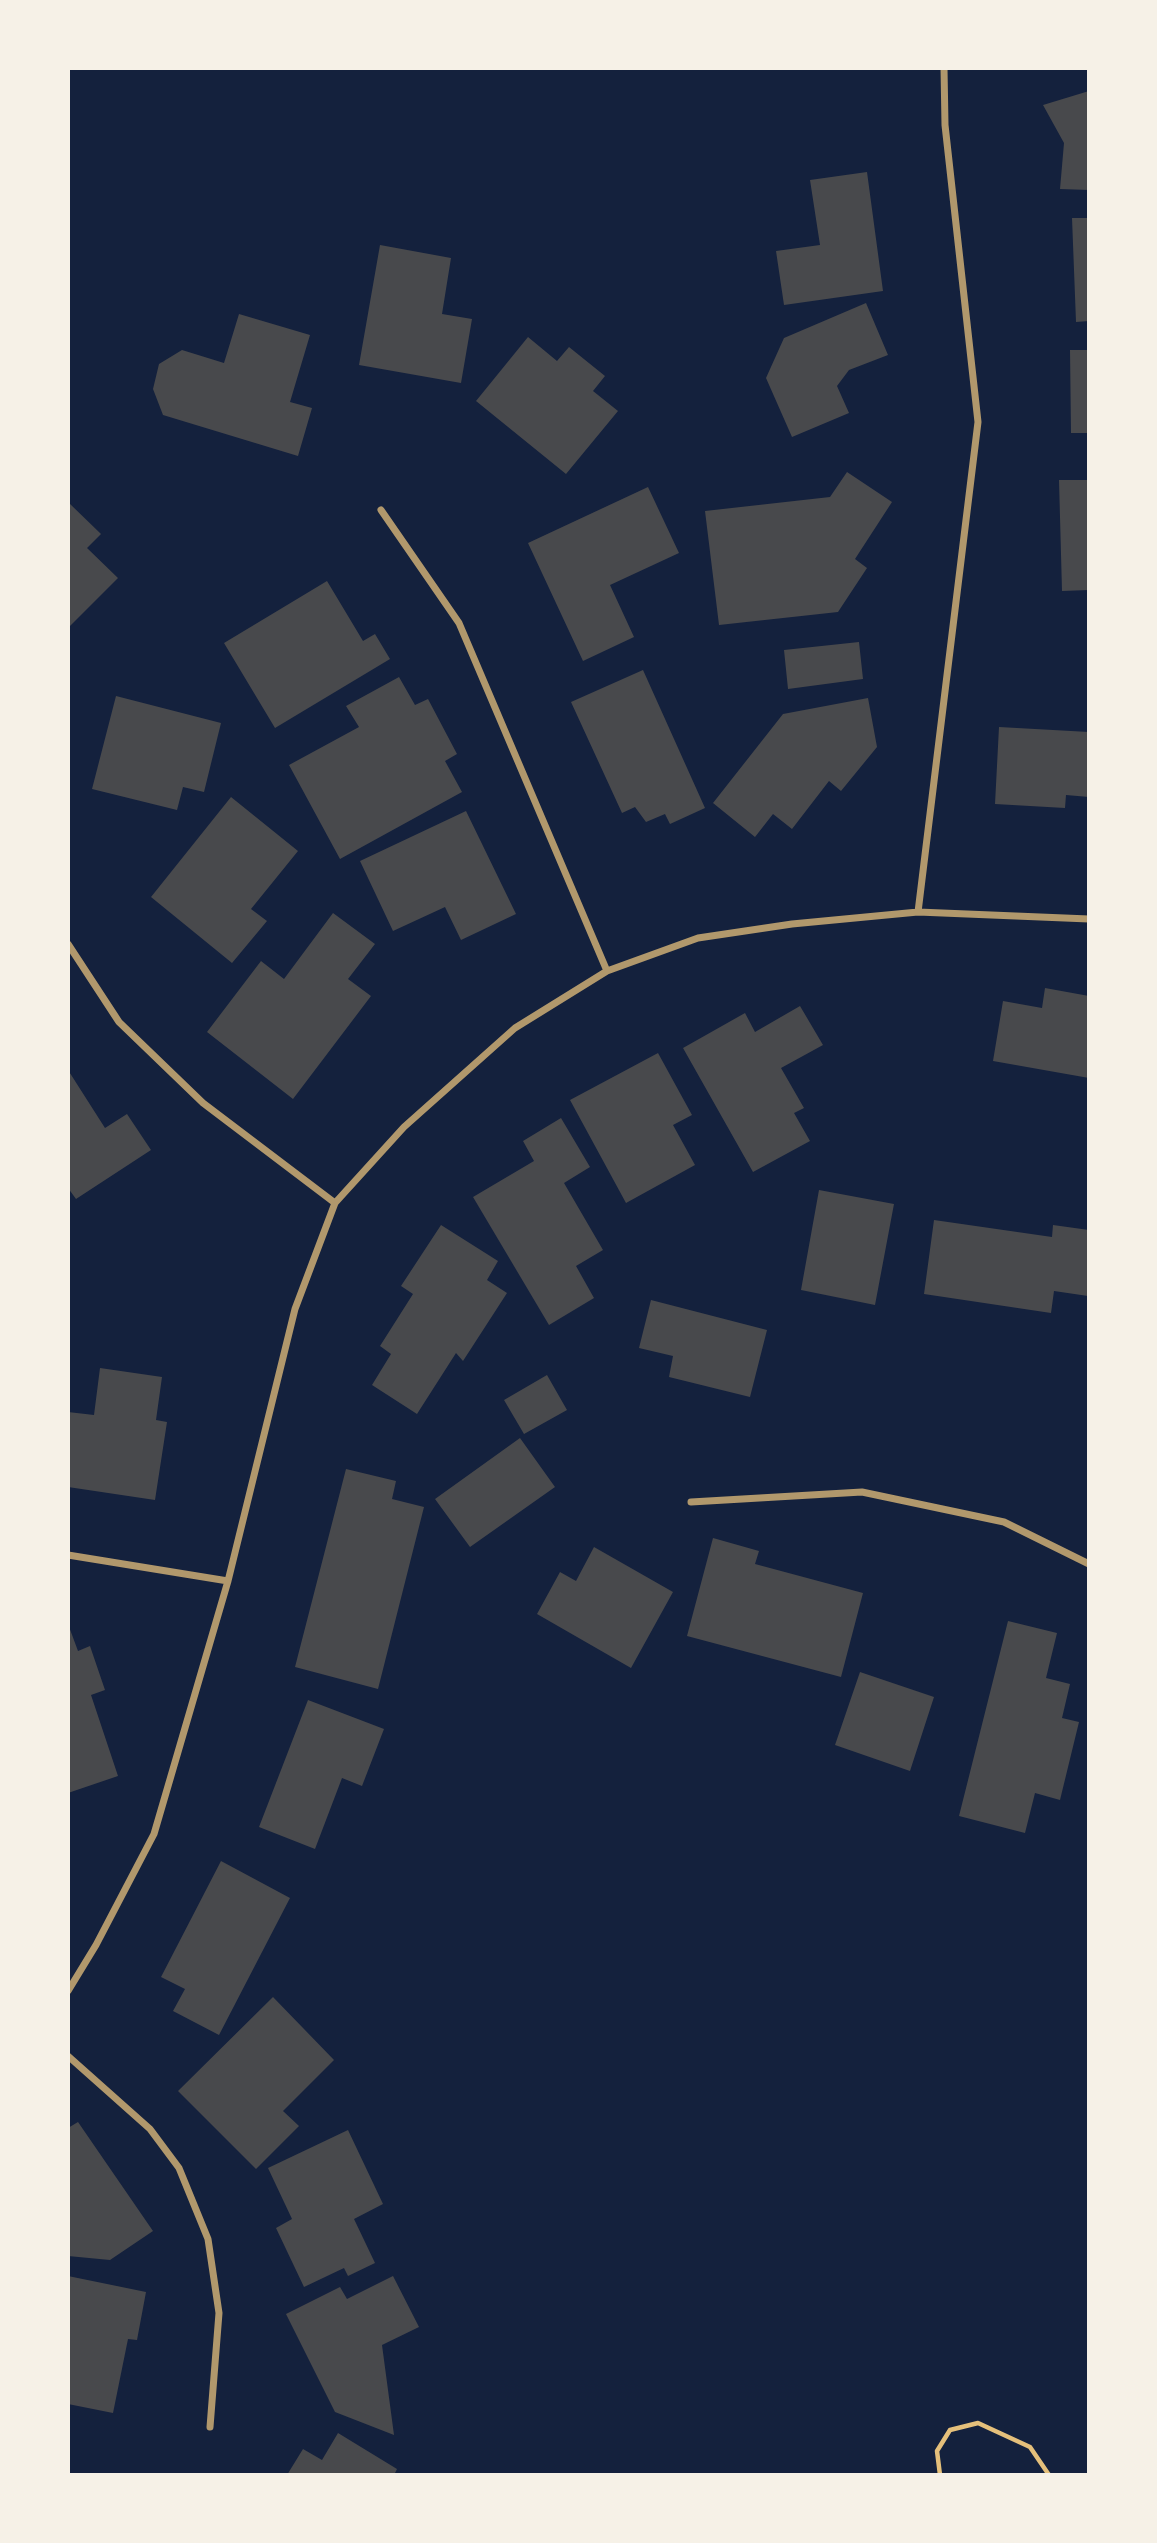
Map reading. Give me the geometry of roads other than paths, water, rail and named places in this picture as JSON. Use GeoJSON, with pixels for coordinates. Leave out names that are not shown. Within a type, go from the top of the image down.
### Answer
{"type":"FeatureCollection","features":[{"type":"Feature","properties":{"kind":"street"},"geometry":{"type":"LineString","coordinates":[[918,912],[978,422],[944,125],[944,68]]}},
{"type":"Feature","properties":{"kind":"street"},"geometry":{"type":"LineString","coordinates":[[381,510],[459,623],[607,971]]}},
{"type":"Feature","properties":{"kind":"street"},"geometry":{"type":"LineString","coordinates":[[68,1991],[96,1945],[154,1834],[228,1581],[295,1309],[335,1203],[404,1128],[515,1028],[607,971],[698,939],[792,925],[918,912],[1089,919]]}},
{"type":"Feature","properties":{"kind":"street"},"geometry":{"type":"LineString","coordinates":[[68,944],[119,1022],[203,1103],[335,1203]]}},
{"type":"Feature","properties":{"kind":"street"},"geometry":{"type":"LineString","coordinates":[[691,1502],[862,1492],[1004,1522],[1089,1564]]}},
{"type":"Feature","properties":{"kind":"street"},"geometry":{"type":"LineString","coordinates":[[68,1555],[228,1581]]}},
{"type":"Feature","properties":{"kind":"street"},"geometry":{"type":"LineString","coordinates":[[68,2056],[150,2129],[179,2168],[208,2239],[219,2313],[210,2427]]}}]}
